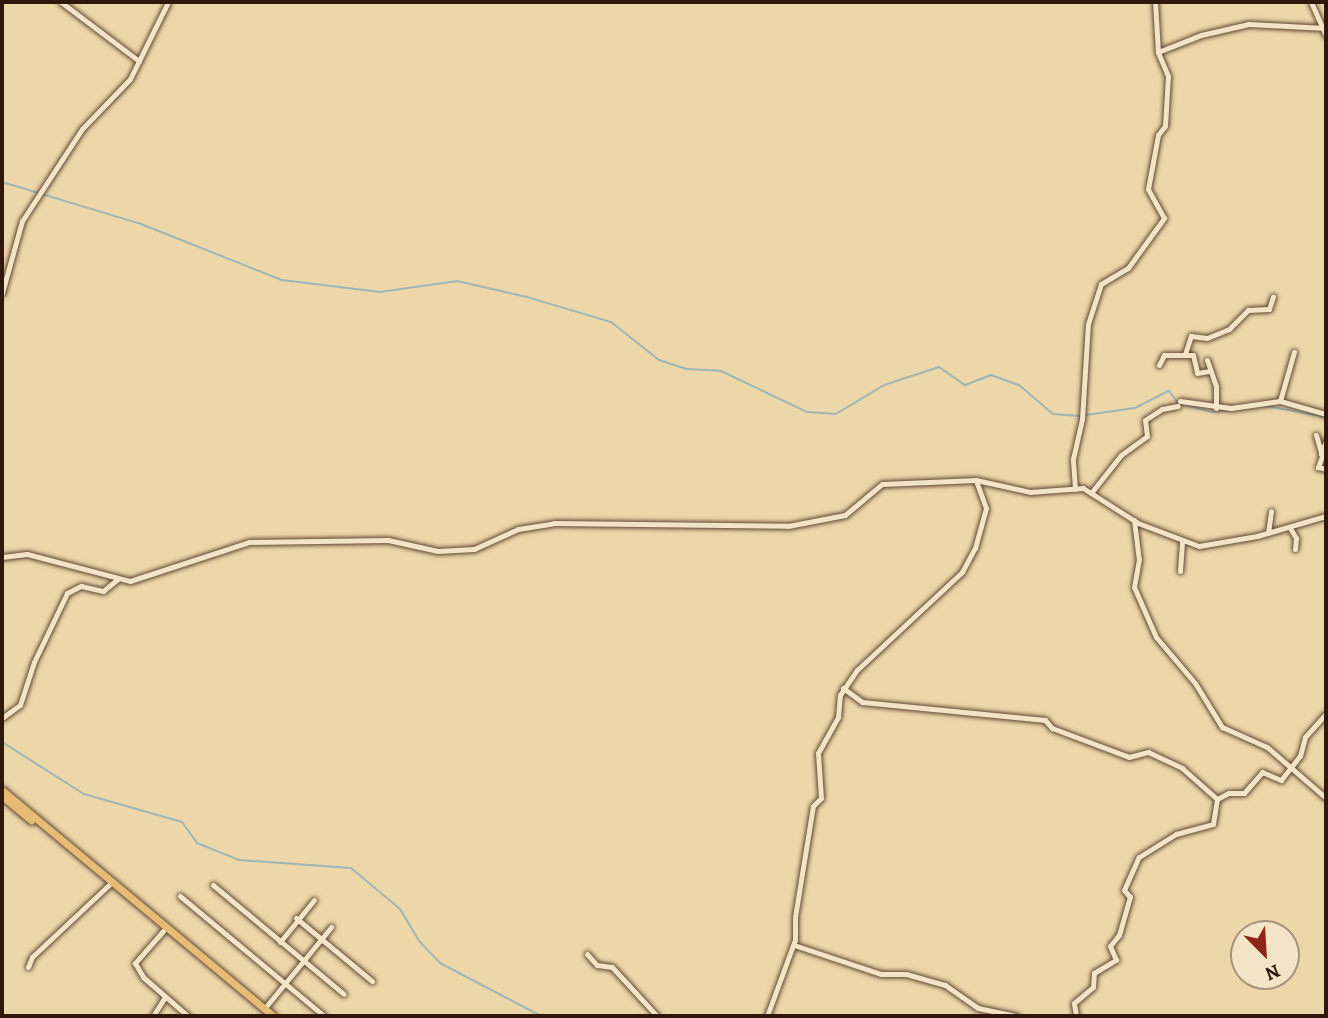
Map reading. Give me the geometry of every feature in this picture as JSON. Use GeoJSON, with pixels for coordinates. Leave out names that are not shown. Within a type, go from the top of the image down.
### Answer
{"type":"FeatureCollection","features":[{"type":"Feature","properties":{"kind":"main road"},"geometry":{"type":"LineString","coordinates":[[2,790],[265,1013]]}},
{"type":"Feature","properties":{"kind":"main road"},"geometry":{"type":"LineString","coordinates":[[2,796],[111,884],[163,931],[265,1013],[273,1016]]}},
{"type":"Feature","properties":{"kind":"street"},"geometry":{"type":"LineString","coordinates":[[61,2],[139,61]]}},
{"type":"Feature","properties":{"kind":"street"},"geometry":{"type":"LineString","coordinates":[[2,293],[18,230],[82,129],[122,89],[168,2]]}},
{"type":"Feature","properties":{"kind":"street"},"geometry":{"type":"LineString","coordinates":[[1076,489],[1073,460],[1082,413],[1088,324],[1101,284],[1128,268],[1164,218],[1148,189],[1158,135],[1165,126],[1168,76],[1158,52],[1156,2]]}},
{"type":"Feature","properties":{"kind":"street"},"geometry":{"type":"LineString","coordinates":[[1311,2],[1326,35]]}},
{"type":"Feature","properties":{"kind":"street"},"geometry":{"type":"LineString","coordinates":[[1158,52],[1201,34],[1249,24],[1324,28]]}},
{"type":"Feature","properties":{"kind":"street"},"geometry":{"type":"LineString","coordinates":[[1185,354],[1191,336],[1207,338],[1229,329],[1248,310],[1269,309],[1273,297]]}},
{"type":"Feature","properties":{"kind":"street"},"geometry":{"type":"LineString","coordinates":[[1280,401],[1294,352]]}},
{"type":"Feature","properties":{"kind":"street"},"geometry":{"type":"LineString","coordinates":[[1159,365],[1164,355],[1185,354],[1193,355],[1196,373],[1209,371]]}},
{"type":"Feature","properties":{"kind":"street"},"geometry":{"type":"LineString","coordinates":[[1207,360],[1216,386],[1216,408]]}},
{"type":"Feature","properties":{"kind":"street"},"geometry":{"type":"LineString","coordinates":[[1091,493],[1121,455],[1147,436],[1145,420],[1162,409],[1179,404],[1216,408],[1280,401],[1326,414]]}},
{"type":"Feature","properties":{"kind":"street"},"geometry":{"type":"LineString","coordinates":[[1316,435],[1321,454]]}},
{"type":"Feature","properties":{"kind":"street"},"geometry":{"type":"LineString","coordinates":[[1326,441],[1318,467],[1326,469]]}},
{"type":"Feature","properties":{"kind":"street"},"geometry":{"type":"LineString","coordinates":[[767,1016],[794,945],[813,806],[821,798],[818,753],[838,717],[843,688],[962,572],[975,548],[986,508],[976,481]]}},
{"type":"Feature","properties":{"kind":"street"},"geometry":{"type":"LineString","coordinates":[[2,557],[27,554],[118,579],[150,578],[249,542],[388,540],[438,551],[474,549],[518,529],[554,523],[757,527],[822,522],[845,515],[882,484],[976,481],[1030,492],[1076,489],[1091,493],[1134,520],[1182,542],[1199,546],[1290,528],[1326,516]]}},
{"type":"Feature","properties":{"kind":"street"},"geometry":{"type":"LineString","coordinates":[[1268,533],[1271,511]]}},
{"type":"Feature","properties":{"kind":"street"},"geometry":{"type":"LineString","coordinates":[[1134,520],[1139,539],[1134,587],[1156,637],[1195,683],[1222,727],[1267,747],[1326,798]]}},
{"type":"Feature","properties":{"kind":"street"},"geometry":{"type":"LineString","coordinates":[[1290,528],[1296,538],[1295,549]]}},
{"type":"Feature","properties":{"kind":"street"},"geometry":{"type":"LineString","coordinates":[[1180,571],[1182,542]]}},
{"type":"Feature","properties":{"kind":"street"},"geometry":{"type":"LineString","coordinates":[[2,718],[20,705],[49,624],[67,593],[81,586],[103,590],[118,579]]}},
{"type":"Feature","properties":{"kind":"street"},"geometry":{"type":"LineString","coordinates":[[843,688],[862,702],[1045,719],[1052,728],[1129,758],[1148,752],[1182,768],[1217,799]]}},
{"type":"Feature","properties":{"kind":"street"},"geometry":{"type":"LineString","coordinates":[[1217,799],[1229,793],[1244,793],[1262,772],[1281,780],[1302,751],[1304,737],[1326,714]]}},
{"type":"Feature","properties":{"kind":"street"},"geometry":{"type":"LineString","coordinates":[[1076,1016],[1074,1003],[1093,987],[1094,973],[1116,960],[1110,946],[1119,935],[1130,897],[1124,890],[1139,857],[1157,843],[1213,824],[1217,799]]}},
{"type":"Feature","properties":{"kind":"street"},"geometry":{"type":"LineString","coordinates":[[28,967],[32,957],[111,884]]}},
{"type":"Feature","properties":{"kind":"street"},"geometry":{"type":"LineString","coordinates":[[213,886],[344,994]]}},
{"type":"Feature","properties":{"kind":"street"},"geometry":{"type":"LineString","coordinates":[[180,896],[324,1016]]}},
{"type":"Feature","properties":{"kind":"street"},"geometry":{"type":"LineString","coordinates":[[280,942],[296,918],[314,900]]}},
{"type":"Feature","properties":{"kind":"street"},"geometry":{"type":"LineString","coordinates":[[296,918],[372,981]]}},
{"type":"Feature","properties":{"kind":"street"},"geometry":{"type":"LineString","coordinates":[[265,1013],[331,927]]}},
{"type":"Feature","properties":{"kind":"street"},"geometry":{"type":"LineString","coordinates":[[163,931],[135,963],[165,997],[188,1016]]}},
{"type":"Feature","properties":{"kind":"street"},"geometry":{"type":"LineString","coordinates":[[794,945],[881,974],[906,974],[945,985],[978,1008],[1017,1016]]}},
{"type":"Feature","properties":{"kind":"street"},"geometry":{"type":"LineString","coordinates":[[587,954],[597,965],[612,967],[657,1016]]}},
{"type":"Feature","properties":{"kind":"street"},"geometry":{"type":"LineString","coordinates":[[153,1016],[165,997]]}},
{"type":"Feature","properties":{"kind":"waterway"},"geometry":{"type":"LineString","coordinates":[[2,182],[141,224],[282,280],[380,292],[457,281],[527,297],[611,322],[659,360],[687,369],[721,371],[807,412],[836,414],[884,385],[939,367],[965,385],[991,375],[1019,385],[1053,414],[1080,416]]}},
{"type":"Feature","properties":{"kind":"waterway"},"geometry":{"type":"LineString","coordinates":[[1086,415],[1135,408],[1169,391],[1178,403]]}},
{"type":"Feature","properties":{"kind":"waterway"},"geometry":{"type":"LineString","coordinates":[[1183,404],[1211,412],[1236,410]]}},
{"type":"Feature","properties":{"kind":"waterway"},"geometry":{"type":"LineString","coordinates":[[1266,406],[1326,417]]}},
{"type":"Feature","properties":{"kind":"waterway"},"geometry":{"type":"LineString","coordinates":[[2,742],[84,794],[182,822],[197,843],[239,860],[351,868],[400,909],[419,941],[440,963],[541,1016]]}}]}
